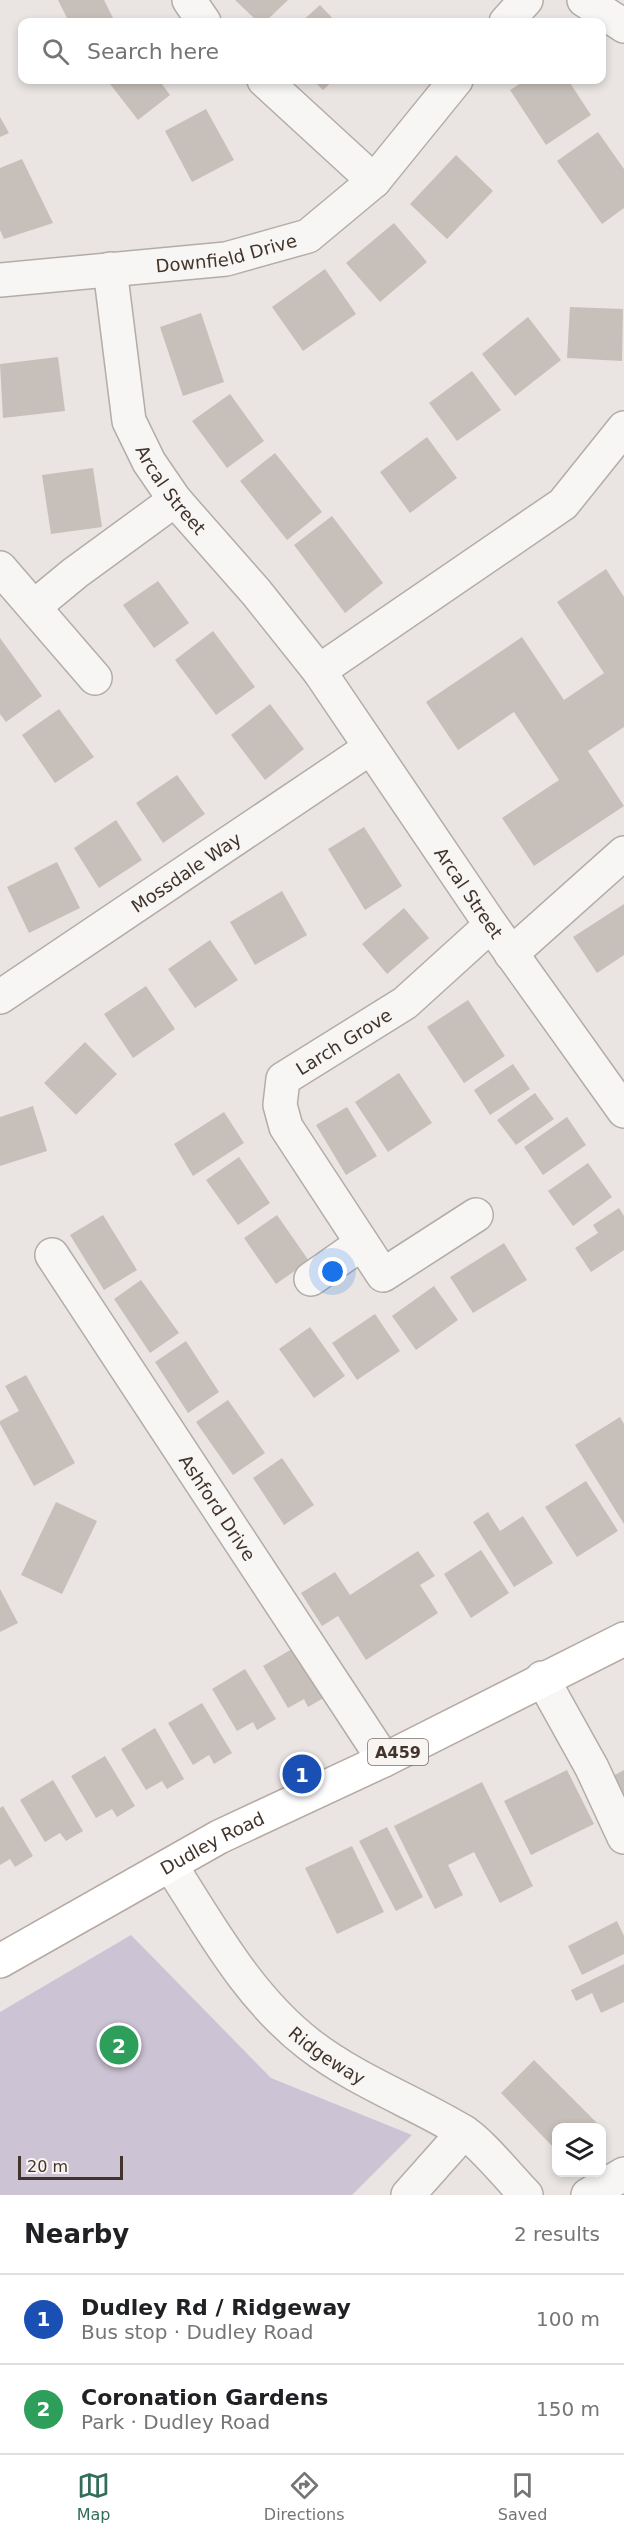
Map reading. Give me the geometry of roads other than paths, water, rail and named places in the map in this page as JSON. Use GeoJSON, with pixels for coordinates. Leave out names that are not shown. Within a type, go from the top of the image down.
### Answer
{"type":"FeatureCollection","features":[{"type":"Feature","properties":{"kind":"main road","name":"Dudley Road"},"geometry":{"type":"LineString","coordinates":[[0,1961],[219,1837],[384,1760],[542,1678],[624,1639]]}},
{"type":"Feature","properties":{"kind":"street"},"geometry":{"type":"LineString","coordinates":[[189,0],[201,18]]}},
{"type":"Feature","properties":{"kind":"street"},"geometry":{"type":"LineString","coordinates":[[510,18],[526,0]]}},
{"type":"Feature","properties":{"kind":"street"},"geometry":{"type":"LineString","coordinates":[[584,0],[624,26]]}},
{"type":"Feature","properties":{"kind":"street"},"geometry":{"type":"LineString","coordinates":[[268,84],[374,181]]}},
{"type":"Feature","properties":{"kind":"street","name":"Downfield Drive"},"geometry":{"type":"LineString","coordinates":[[0,280],[226,259],[308,236],[374,181],[453,84]]}},
{"type":"Feature","properties":{"kind":"street","name":"Arcal Street"},"geometry":{"type":"LineString","coordinates":[[110,269],[129,421],[149,462],[176,500],[256,592],[319,671],[511,954],[624,1111]]}},
{"type":"Feature","properties":{"kind":"street"},"geometry":{"type":"LineString","coordinates":[[319,671],[563,504],[624,428]]}},
{"type":"Feature","properties":{"kind":"street"},"geometry":{"type":"LineString","coordinates":[[35,606],[75,573],[176,500]]}},
{"type":"Feature","properties":{"kind":"street"},"geometry":{"type":"LineString","coordinates":[[0,567],[95,678]]}},
{"type":"Feature","properties":{"kind":"street","name":"Mossdale Way"},"geometry":{"type":"LineString","coordinates":[[0,997],[370,748]]}},
{"type":"Feature","properties":{"kind":"street"},"geometry":{"type":"LineString","coordinates":[[511,954],[624,853]]}},
{"type":"Feature","properties":{"kind":"street","name":"Larch Grove"},"geometry":{"type":"LineString","coordinates":[[476,1215],[383,1275],[286,1127],[279,1105],[283,1079],[405,1003],[491,925]]}},
{"type":"Feature","properties":{"kind":"street"},"geometry":{"type":"LineString","coordinates":[[311,1279],[361,1244]]}},
{"type":"Feature","properties":{"kind":"street","name":"Ashford Drive"},"geometry":{"type":"LineString","coordinates":[[52,1255],[384,1760]]}},
{"type":"Feature","properties":{"kind":"street"},"geometry":{"type":"LineString","coordinates":[[542,1678],[592,1768],[624,1837]]}},
{"type":"Feature","properties":{"kind":"street","name":"Ridgeway"},"geometry":{"type":"LineString","coordinates":[[171,1866],[244,1980],[277,2016],[310,2045],[342,2067],[464,2132],[526,2195]]}},
{"type":"Feature","properties":{"kind":"street"},"geometry":{"type":"LineString","coordinates":[[408,2195],[464,2132]]}},
{"type":"Feature","properties":{"kind":"street"},"geometry":{"type":"LineString","coordinates":[[588,2195],[624,2174]]}},
{"type":"Feature","properties":{"kind":"place","name":"Dudley Rd / Ridgeway"},"geometry":{"type":"Point","coordinates":[302,1774]}},
{"type":"Feature","properties":{"kind":"place","name":"Coronation Gardens"},"geometry":{"type":"Point","coordinates":[119,2045]}}]}
